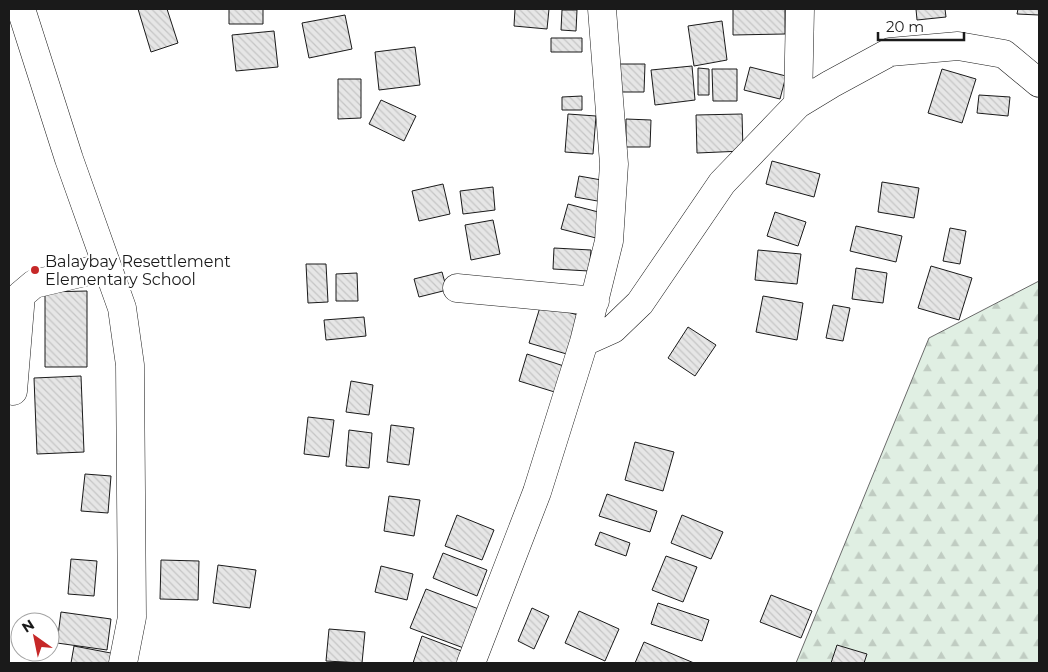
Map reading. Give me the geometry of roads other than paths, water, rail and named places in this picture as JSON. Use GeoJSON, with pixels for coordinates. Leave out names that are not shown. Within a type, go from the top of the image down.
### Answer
{"type":"FeatureCollection","features":[{"type":"Feature","properties":{"kind":"street"},"geometry":{"type":"LineString","coordinates":[[21,9],[69,159],[122,308],[130,365],[132,617],[123,663]]}},
{"type":"Feature","properties":{"kind":"street"},"geometry":{"type":"LineString","coordinates":[[471,663],[537,492],[584,342],[609,241],[614,164],[602,9]]}},
{"type":"Feature","properties":{"kind":"street"},"geometry":{"type":"LineString","coordinates":[[798,104],[800,9]]}},
{"type":"Feature","properties":{"kind":"street"},"geometry":{"type":"LineString","coordinates":[[584,342],[613,329],[640,303],[722,183],[798,104],[890,52],[900,51],[958,46],[1004,54],[1039,83]]}},
{"type":"Feature","properties":{"kind":"street"},"geometry":{"type":"LineString","coordinates":[[13,391],[21,295],[34,284],[106,267]]}},
{"type":"Feature","properties":{"kind":"street"},"geometry":{"type":"LineString","coordinates":[[457,288],[595,301]]}},
{"type":"Feature","properties":{"kind":"place","name":"Balaybay Resettlement Elementary School"},"geometry":{"type":"Point","coordinates":[35,270]}}]}
